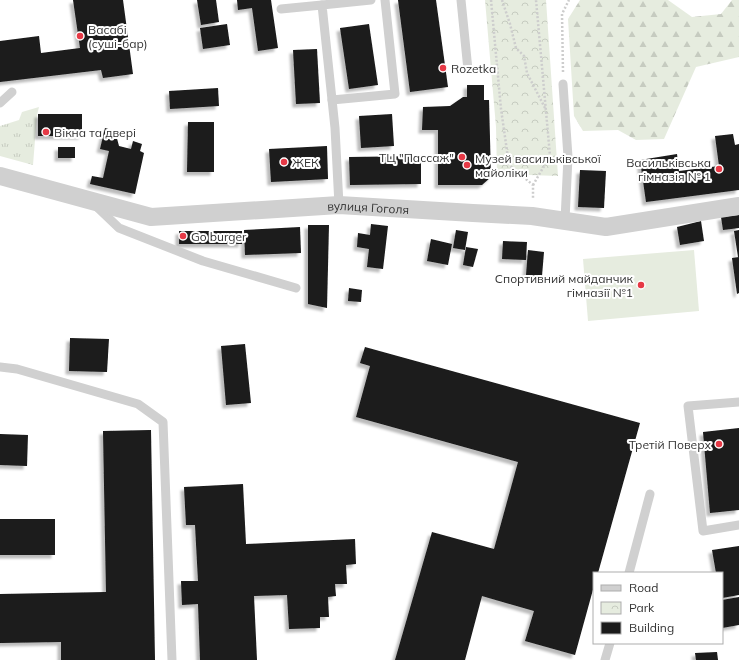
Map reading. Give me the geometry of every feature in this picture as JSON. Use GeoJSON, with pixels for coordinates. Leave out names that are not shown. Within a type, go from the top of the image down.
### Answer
{"type":"FeatureCollection","features":[{"type":"Feature","properties":{"kind":"street","name":"вулиця Гоголя"},"geometry":{"type":"LineString","coordinates":[[0,176],[151,217],[339,205],[532,216],[606,227],[739,206]]}},
{"type":"Feature","properties":{"kind":"lane"},"geometry":{"type":"LineString","coordinates":[[281,9],[371,0]]}},
{"type":"Feature","properties":{"kind":"lane"},"geometry":{"type":"LineString","coordinates":[[332,100],[395,94],[385,0]]}},
{"type":"Feature","properties":{"kind":"lane"},"geometry":{"type":"LineString","coordinates":[[461,0],[468,70]]}},
{"type":"Feature","properties":{"kind":"lane"},"geometry":{"type":"LineString","coordinates":[[322,5],[332,100],[339,205]]}},
{"type":"Feature","properties":{"kind":"lane"},"geometry":{"type":"LineString","coordinates":[[563,84],[568,157],[565,220]]}},
{"type":"Feature","properties":{"kind":"lane"},"geometry":{"type":"LineString","coordinates":[[0,102],[12,92]]}},
{"type":"Feature","properties":{"kind":"lane"},"geometry":{"type":"LineString","coordinates":[[91,200],[119,228],[203,261],[296,288]]}},
{"type":"Feature","properties":{"kind":"lane"},"geometry":{"type":"LineString","coordinates":[[0,367],[17,369],[138,404],[163,422],[172,660]]}},
{"type":"Feature","properties":{"kind":"lane"},"geometry":{"type":"LineString","coordinates":[[739,402],[688,406],[703,531],[739,525]]}},
{"type":"Feature","properties":{"kind":"lane"},"geometry":{"type":"LineString","coordinates":[[629,572],[650,494]]}},
{"type":"Feature","properties":{"kind":"lane"},"geometry":{"type":"LineString","coordinates":[[605,660],[610,644]]}},
{"type":"Feature","properties":{"kind":"path"},"geometry":{"type":"LineString","coordinates":[[491,0],[501,109],[509,165],[533,185]]}},
{"type":"Feature","properties":{"kind":"path"},"geometry":{"type":"LineString","coordinates":[[502,0],[516,48],[524,56],[527,73],[545,110]]}},
{"type":"Feature","properties":{"kind":"path"},"geometry":{"type":"LineString","coordinates":[[532,216],[533,185],[550,156],[536,0]]}},
{"type":"Feature","properties":{"kind":"path"},"geometry":{"type":"LineString","coordinates":[[563,84],[562,14],[569,0]]}},
{"type":"Feature","properties":{"kind":"green space"},"geometry":{"type":"Polygon","coordinates":[[[485,0],[546,0],[558,176],[497,174],[496,127],[485,0]]]}},
{"type":"Feature","properties":{"kind":"green space"},"geometry":{"type":"Polygon","coordinates":[[[580,0],[668,0],[692,17],[721,14],[732,0],[739,0],[739,57],[696,67],[664,139],[636,140],[618,130],[583,131],[574,116],[568,19],[580,0]]]}},
{"type":"Feature","properties":{"kind":"green space"},"geometry":{"type":"Polygon","coordinates":[[[39,107],[33,165],[0,156],[0,126],[19,120],[22,112],[39,107]]]}},
{"type":"Feature","properties":{"kind":"green space","name":"Спортивний майданчик гімназії №1"},"geometry":{"type":"Polygon","coordinates":[[[694,250],[699,311],[588,321],[583,259],[694,250]]]}},
{"type":"Feature","properties":{"kind":"building"},"geometry":{"type":"Polygon","coordinates":[[[73,0],[123,0],[133,74],[103,78],[101,70],[0,82],[0,41],[39,36],[41,53],[80,48],[73,0]]]}},
{"type":"Feature","properties":{"kind":"building"},"geometry":{"type":"Polygon","coordinates":[[[197,0],[216,0],[219,22],[201,25],[197,0]]]}},
{"type":"Feature","properties":{"kind":"building"},"geometry":{"type":"Polygon","coordinates":[[[237,0],[271,0],[278,48],[258,51],[252,8],[238,10],[237,0]]]}},
{"type":"Feature","properties":{"kind":"building"},"geometry":{"type":"Polygon","coordinates":[[[398,0],[436,0],[448,87],[410,92],[398,0]]]}},
{"type":"Feature","properties":{"kind":"building"},"geometry":{"type":"Polygon","coordinates":[[[227,24],[230,45],[203,49],[200,28],[227,24]]]}},
{"type":"Feature","properties":{"kind":"building"},"geometry":{"type":"Polygon","coordinates":[[[369,24],[378,85],[349,89],[340,28],[369,24]]]}},
{"type":"Feature","properties":{"kind":"building"},"geometry":{"type":"Polygon","coordinates":[[[317,49],[320,103],[296,104],[293,50],[317,49]]]}},
{"type":"Feature","properties":{"kind":"building"},"geometry":{"type":"Polygon","coordinates":[[[467,85],[484,85],[484,100],[489,100],[491,177],[482,185],[438,185],[438,130],[422,130],[423,107],[450,106],[463,97],[467,97],[467,85]]]}},
{"type":"Feature","properties":{"kind":"building"},"geometry":{"type":"Polygon","coordinates":[[[218,88],[219,106],[170,109],[169,91],[218,88]]]}},
{"type":"Feature","properties":{"kind":"building"},"geometry":{"type":"Polygon","coordinates":[[[38,114],[82,114],[82,136],[38,136],[38,114]]]}},
{"type":"Feature","properties":{"kind":"building"},"geometry":{"type":"Polygon","coordinates":[[[392,114],[394,146],[361,148],[359,116],[392,114]]]}},
{"type":"Feature","properties":{"kind":"building"},"geometry":{"type":"Polygon","coordinates":[[[188,122],[214,122],[214,172],[187,172],[188,122]]]}},
{"type":"Feature","properties":{"kind":"building"},"geometry":{"type":"Polygon","coordinates":[[[105,128],[115,131],[119,146],[131,149],[133,141],[142,144],[140,151],[144,153],[135,194],[90,184],[92,176],[103,178],[109,151],[100,149],[105,128]]]}},
{"type":"Feature","properties":{"kind":"building","name":"Васильківська гімназія № 1"},"geometry":{"type":"Polygon","coordinates":[[[733,134],[735,145],[739,144],[739,190],[646,202],[640,160],[677,154],[679,171],[719,166],[715,136],[733,134]]]}},
{"type":"Feature","properties":{"kind":"building"},"geometry":{"type":"Polygon","coordinates":[[[327,146],[328,179],[271,182],[269,149],[327,146]]]}},
{"type":"Feature","properties":{"kind":"building"},"geometry":{"type":"Polygon","coordinates":[[[58,147],[75,147],[75,158],[58,158],[58,147]]]}},
{"type":"Feature","properties":{"kind":"building"},"geometry":{"type":"Polygon","coordinates":[[[421,156],[421,184],[350,185],[349,157],[421,156]]]}},
{"type":"Feature","properties":{"kind":"building"},"geometry":{"type":"Polygon","coordinates":[[[580,170],[606,171],[604,208],[578,207],[580,170]]]}},
{"type":"Feature","properties":{"kind":"building"},"geometry":{"type":"Polygon","coordinates":[[[739,215],[739,228],[723,230],[721,217],[739,215]]]}},
{"type":"Feature","properties":{"kind":"building"},"geometry":{"type":"Polygon","coordinates":[[[701,221],[704,241],[680,245],[677,227],[701,221]]]}},
{"type":"Feature","properties":{"kind":"building"},"geometry":{"type":"Polygon","coordinates":[[[371,224],[388,226],[383,269],[367,267],[369,249],[357,247],[358,233],[370,235],[371,224]]]}},
{"type":"Feature","properties":{"kind":"building"},"geometry":{"type":"Polygon","coordinates":[[[308,225],[329,225],[327,308],[308,304],[308,225]]]}},
{"type":"Feature","properties":{"kind":"building"},"geometry":{"type":"Polygon","coordinates":[[[300,227],[301,253],[245,255],[244,230],[300,227]]]}},
{"type":"Feature","properties":{"kind":"building"},"geometry":{"type":"Polygon","coordinates":[[[456,230],[468,232],[465,250],[453,248],[456,230]]]}},
{"type":"Feature","properties":{"kind":"building"},"geometry":{"type":"Polygon","coordinates":[[[739,230],[739,257],[738,257],[734,231],[739,230]]]}},
{"type":"Feature","properties":{"kind":"building"},"geometry":{"type":"Polygon","coordinates":[[[179,231],[242,231],[242,244],[179,244],[179,231]]]}},
{"type":"Feature","properties":{"kind":"building"},"geometry":{"type":"Polygon","coordinates":[[[431,239],[452,244],[448,265],[427,261],[431,239]]]}},
{"type":"Feature","properties":{"kind":"building"},"geometry":{"type":"Polygon","coordinates":[[[503,241],[527,242],[526,260],[502,259],[503,241]]]}},
{"type":"Feature","properties":{"kind":"building"},"geometry":{"type":"Polygon","coordinates":[[[466,247],[478,249],[473,267],[463,265],[466,247]]]}},
{"type":"Feature","properties":{"kind":"building"},"geometry":{"type":"Polygon","coordinates":[[[528,250],[544,252],[542,276],[526,275],[528,250]]]}},
{"type":"Feature","properties":{"kind":"building"},"geometry":{"type":"Polygon","coordinates":[[[739,257],[739,293],[737,294],[732,258],[739,257]]]}},
{"type":"Feature","properties":{"kind":"building"},"geometry":{"type":"Polygon","coordinates":[[[349,288],[362,290],[361,302],[348,301],[349,288]]]}},
{"type":"Feature","properties":{"kind":"building"},"geometry":{"type":"Polygon","coordinates":[[[70,338],[109,339],[107,372],[69,371],[70,338]]]}},
{"type":"Feature","properties":{"kind":"building"},"geometry":{"type":"Polygon","coordinates":[[[245,344],[251,403],[226,405],[221,346],[245,344]]]}},
{"type":"Feature","properties":{"kind":"building"},"geometry":{"type":"Polygon","coordinates":[[[365,347],[640,423],[598,572],[593,572],[593,590],[575,655],[525,641],[534,611],[482,596],[465,660],[395,660],[432,532],[494,549],[518,462],[356,417],[370,366],[360,363],[365,347]]]}},
{"type":"Feature","properties":{"kind":"building"},"geometry":{"type":"Polygon","coordinates":[[[739,428],[739,510],[710,513],[703,432],[739,428]]]}},
{"type":"Feature","properties":{"kind":"building"},"geometry":{"type":"Polygon","coordinates":[[[151,430],[155,660],[61,660],[61,642],[0,643],[0,594],[106,592],[103,431],[151,430]]]}},
{"type":"Feature","properties":{"kind":"building"},"geometry":{"type":"Polygon","coordinates":[[[0,434],[28,435],[27,466],[0,465],[0,434]]]}},
{"type":"Feature","properties":{"kind":"building"},"geometry":{"type":"Polygon","coordinates":[[[243,484],[246,544],[355,539],[356,564],[346,565],[347,584],[335,584],[336,596],[328,597],[329,617],[320,617],[320,628],[289,629],[287,595],[254,596],[257,660],[200,660],[198,604],[182,605],[181,581],[198,581],[195,525],[186,525],[184,487],[243,484]]]}},
{"type":"Feature","properties":{"kind":"building"},"geometry":{"type":"Polygon","coordinates":[[[0,519],[55,519],[55,555],[0,555],[0,519]]]}},
{"type":"Feature","properties":{"kind":"building"},"geometry":{"type":"Polygon","coordinates":[[[739,546],[739,595],[723,598],[723,572],[716,572],[712,550],[739,546]]]}},
{"type":"Feature","properties":{"kind":"building"},"geometry":{"type":"Polygon","coordinates":[[[739,597],[739,625],[723,628],[723,600],[739,597]]]}},
{"type":"Feature","properties":{"kind":"building"},"geometry":{"type":"Polygon","coordinates":[[[717,652],[718,660],[696,660],[695,653],[717,652]]]}},
{"type":"Feature","properties":{"kind":"place","name":"Васабі (суші-бар)"},"geometry":{"type":"Point","coordinates":[80,36]}},
{"type":"Feature","properties":{"kind":"place","name":"Rozetka"},"geometry":{"type":"Point","coordinates":[443,68]}},
{"type":"Feature","properties":{"kind":"place","name":"Вікна та двері"},"geometry":{"type":"Point","coordinates":[46,132]}},
{"type":"Feature","properties":{"kind":"place","name":"ТЦ \"Пассаж\""},"geometry":{"type":"Point","coordinates":[462,157]}},
{"type":"Feature","properties":{"kind":"place","name":"ЖЕК"},"geometry":{"type":"Point","coordinates":[284,162]}},
{"type":"Feature","properties":{"kind":"place","name":"Музей васильківської майоліки"},"geometry":{"type":"Point","coordinates":[467,165]}},
{"type":"Feature","properties":{"kind":"place","name":"Васильківська гімназія № 1"},"geometry":{"type":"Point","coordinates":[719,169]}},
{"type":"Feature","properties":{"kind":"place","name":"Go burger"},"geometry":{"type":"Point","coordinates":[183,236]}},
{"type":"Feature","properties":{"kind":"place","name":"Спортивний майданчик гімназії №1"},"geometry":{"type":"Point","coordinates":[641,285]}},
{"type":"Feature","properties":{"kind":"place","name":"Третій Поверх"},"geometry":{"type":"Point","coordinates":[719,444]}}]}
